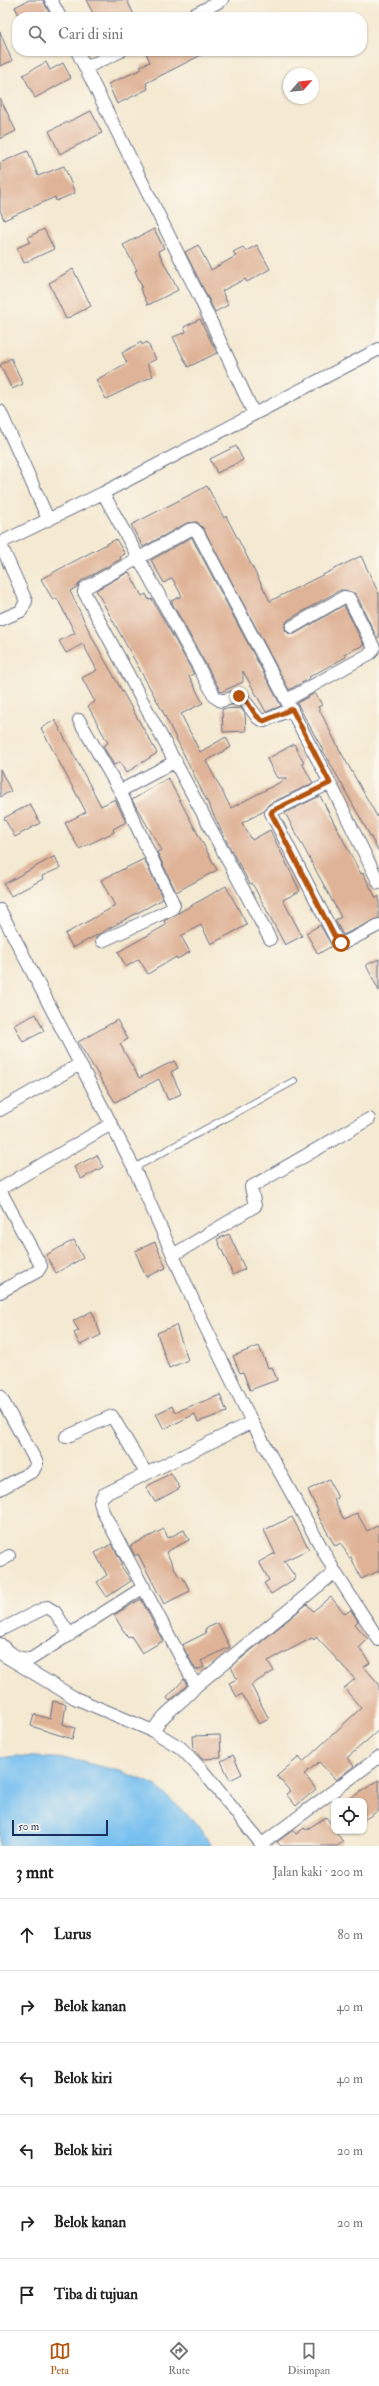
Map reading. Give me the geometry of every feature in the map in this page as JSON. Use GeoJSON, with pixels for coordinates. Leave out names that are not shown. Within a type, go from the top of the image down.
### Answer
{"type":"FeatureCollection","features":[{"type":"Feature","properties":{"kind":"street"},"geometry":{"type":"LineString","coordinates":[[51,0],[57,12]]}},
{"type":"Feature","properties":{"kind":"street"},"geometry":{"type":"LineString","coordinates":[[199,12],[222,0]]}},
{"type":"Feature","properties":{"kind":"street"},"geometry":{"type":"LineString","coordinates":[[79,56],[199,296],[254,414]]}},
{"type":"Feature","properties":{"kind":"street"},"geometry":{"type":"LineString","coordinates":[[85,68],[110,56]]}},
{"type":"Feature","properties":{"kind":"street"},"geometry":{"type":"LineString","coordinates":[[0,620],[21,611],[26,601],[0,543],[103,493],[379,349]]}},
{"type":"Feature","properties":{"kind":"street"},"geometry":{"type":"LineString","coordinates":[[0,411],[48,519]]}},
{"type":"Feature","properties":{"kind":"street"},"geometry":{"type":"LineString","coordinates":[[103,493],[215,697],[221,701],[239,696],[242,697],[258,718],[264,721],[371,652],[374,648],[347,597],[341,597],[292,627]]}},
{"type":"Feature","properties":{"kind":"street"},"geometry":{"type":"LineString","coordinates":[[270,939],[176,761],[84,592],[85,588],[138,557],[189,530],[194,530],[198,533],[330,783],[379,883]]}},
{"type":"Feature","properties":{"kind":"street"},"geometry":{"type":"LineString","coordinates":[[80,720],[120,791],[174,905],[172,909],[102,941]]}},
{"type":"Feature","properties":{"kind":"street"},"geometry":{"type":"LineString","coordinates":[[120,791],[176,761]]}},
{"type":"Feature","properties":{"kind":"street"},"geometry":{"type":"LineString","coordinates":[[330,783],[272,811],[271,813],[337,941],[344,943],[379,925]]}},
{"type":"Feature","properties":{"kind":"street"},"geometry":{"type":"LineString","coordinates":[[0,910],[134,1168],[173,1255],[252,1422],[335,1572],[379,1640]]}},
{"type":"Feature","properties":{"kind":"street"},"geometry":{"type":"LineString","coordinates":[[0,1110],[80,1064]]}},
{"type":"Feature","properties":{"kind":"street"},"geometry":{"type":"LineString","coordinates":[[173,1255],[251,1210],[255,1206],[251,1187],[369,1119]]}},
{"type":"Feature","properties":{"kind":"street"},"geometry":{"type":"LineString","coordinates":[[0,1292],[38,1271],[41,1266],[0,1189],[111,1124]]}},
{"type":"Feature","properties":{"kind":"street"},"geometry":{"type":"LineString","coordinates":[[0,1396],[5,1417],[37,1463],[33,1471],[0,1489]]}},
{"type":"Feature","properties":{"kind":"street"},"geometry":{"type":"LineString","coordinates":[[66,1437],[112,1416],[146,1473]]}},
{"type":"Feature","properties":{"kind":"street"},"geometry":{"type":"LineString","coordinates":[[196,1686],[103,1512],[100,1502],[103,1495],[252,1422]]}},
{"type":"Feature","properties":{"kind":"street"},"geometry":{"type":"LineString","coordinates":[[153,1730],[163,1717],[185,1700],[196,1686],[335,1572]]}},
{"type":"Feature","properties":{"kind":"street"},"geometry":{"type":"LineString","coordinates":[[0,1644],[13,1655],[23,1659],[31,1659],[144,1587]]}},
{"type":"Feature","properties":{"kind":"street"},"geometry":{"type":"LineString","coordinates":[[0,1630],[47,1607],[55,1612],[70,1635]]}},
{"type":"Feature","properties":{"kind":"street"},"geometry":{"type":"LineString","coordinates":[[0,1653],[75,1698],[153,1730],[186,1754],[262,1845],[379,1757]]}},
{"type":"Feature","properties":{"kind":"lane"},"geometry":{"type":"LineString","coordinates":[[134,1168],[294,1081]]}},
{"type":"Feature","properties":{"kind":"water"},"geometry":{"type":"Polygon","coordinates":[[[15,1756],[71,1759],[123,1772],[155,1785],[199,1826],[211,1846],[0,1846],[0,1758],[15,1756]]]}},
{"type":"Feature","properties":{"kind":"building"},"geometry":{"type":"Polygon","coordinates":[[[29,0],[43,0],[49,12],[18,12],[15,7],[29,0]]]}},
{"type":"Feature","properties":{"kind":"building"},"geometry":{"type":"Polygon","coordinates":[[[86,0],[127,0],[133,12],[92,12],[86,0]]]}},
{"type":"Feature","properties":{"kind":"building"},"geometry":{"type":"Polygon","coordinates":[[[0,32],[12,61],[0,66],[0,32]]]}},
{"type":"Feature","properties":{"kind":"building"},"geometry":{"type":"Polygon","coordinates":[[[147,56],[199,56],[146,83],[148,89],[117,104],[108,84],[142,69],[140,66],[150,62],[147,56]]]}},
{"type":"Feature","properties":{"kind":"building"},"geometry":{"type":"Polygon","coordinates":[[[46,62],[50,70],[63,63],[71,78],[35,98],[23,75],[46,62]]]}},
{"type":"Feature","properties":{"kind":"building"},"geometry":{"type":"Polygon","coordinates":[[[0,98],[16,131],[0,139],[0,98]]]}},
{"type":"Feature","properties":{"kind":"building"},"geometry":{"type":"Polygon","coordinates":[[[91,111],[102,133],[60,154],[49,131],[91,111]]]}},
{"type":"Feature","properties":{"kind":"building"},"geometry":{"type":"Polygon","coordinates":[[[28,151],[38,176],[64,166],[75,193],[56,201],[55,197],[4,220],[0,210],[0,163],[28,151]]]}},
{"type":"Feature","properties":{"kind":"building"},"geometry":{"type":"Polygon","coordinates":[[[44,229],[54,249],[24,263],[17,248],[30,242],[28,237],[44,229]]]}},
{"type":"Feature","properties":{"kind":"building"},"geometry":{"type":"Polygon","coordinates":[[[154,229],[164,248],[158,251],[178,290],[148,305],[140,288],[142,287],[135,271],[137,270],[123,245],[154,229]]]}},
{"type":"Feature","properties":{"kind":"building"},"geometry":{"type":"Polygon","coordinates":[[[198,245],[211,270],[236,256],[233,252],[243,247],[246,251],[257,245],[270,269],[247,282],[245,279],[222,291],[228,305],[215,312],[185,252],[198,245]]]}},
{"type":"Feature","properties":{"kind":"building"},"geometry":{"type":"Polygon","coordinates":[[[73,269],[91,306],[66,319],[49,283],[73,269]]]}},
{"type":"Feature","properties":{"kind":"building"},"geometry":{"type":"Polygon","coordinates":[[[200,319],[217,353],[188,367],[173,337],[186,332],[184,327],[200,319]]]}},
{"type":"Feature","properties":{"kind":"building"},"geometry":{"type":"Polygon","coordinates":[[[141,342],[142,345],[147,342],[156,359],[147,364],[153,376],[106,399],[96,380],[127,363],[122,353],[141,342]]]}},
{"type":"Feature","properties":{"kind":"building"},"geometry":{"type":"Polygon","coordinates":[[[11,358],[23,384],[12,389],[0,365],[11,358]]]}},
{"type":"Feature","properties":{"kind":"building"},"geometry":{"type":"Polygon","coordinates":[[[236,446],[243,460],[217,473],[210,459],[236,446]]]}},
{"type":"Feature","properties":{"kind":"building"},"geometry":{"type":"Polygon","coordinates":[[[207,486],[224,518],[226,516],[270,601],[361,556],[379,594],[379,637],[377,638],[356,594],[345,590],[340,590],[288,620],[285,624],[285,630],[289,634],[295,634],[344,605],[364,645],[344,654],[346,657],[309,677],[310,678],[289,690],[203,528],[197,522],[187,523],[143,547],[131,525],[207,486]]]}},
{"type":"Feature","properties":{"kind":"building"},"geometry":{"type":"Polygon","coordinates":[[[192,537],[281,706],[266,712],[243,671],[243,682],[221,692],[171,601],[182,596],[172,578],[164,583],[151,560],[192,537]]]}},
{"type":"Feature","properties":{"kind":"building"},"geometry":{"type":"Polygon","coordinates":[[[116,539],[125,554],[120,557],[121,559],[81,581],[77,587],[70,591],[93,639],[157,753],[126,773],[120,762],[114,765],[103,746],[108,743],[88,706],[95,702],[82,678],[97,670],[83,644],[66,653],[59,641],[75,633],[57,598],[53,600],[41,579],[116,539]]]}},
{"type":"Feature","properties":{"kind":"building"},"geometry":{"type":"Polygon","coordinates":[[[129,572],[142,596],[146,594],[149,600],[152,599],[194,674],[189,676],[203,703],[181,714],[200,752],[226,737],[231,747],[206,761],[231,808],[288,778],[277,778],[267,759],[294,744],[313,783],[269,804],[264,811],[242,823],[252,840],[270,830],[300,891],[283,900],[302,936],[285,945],[252,883],[250,884],[230,848],[162,710],[96,590],[129,572]]]}},
{"type":"Feature","properties":{"kind":"building"},"geometry":{"type":"Polygon","coordinates":[[[315,693],[322,705],[318,707],[338,747],[379,820],[379,852],[297,703],[315,693]]]}},
{"type":"Feature","properties":{"kind":"building"},"geometry":{"type":"Polygon","coordinates":[[[241,708],[245,714],[246,731],[223,732],[222,709],[241,708]]]}},
{"type":"Feature","properties":{"kind":"building"},"geometry":{"type":"Polygon","coordinates":[[[55,720],[101,806],[115,799],[126,822],[113,829],[114,832],[79,849],[65,823],[86,812],[41,728],[55,720]]]}},
{"type":"Feature","properties":{"kind":"building"},"geometry":{"type":"Polygon","coordinates":[[[0,769],[11,791],[0,797],[0,769]]]}},
{"type":"Feature","properties":{"kind":"building"},"geometry":{"type":"Polygon","coordinates":[[[168,778],[217,870],[176,892],[157,852],[162,850],[132,800],[168,778]]]}},
{"type":"Feature","properties":{"kind":"building"},"geometry":{"type":"Polygon","coordinates":[[[320,796],[361,874],[363,873],[376,898],[379,896],[379,918],[343,935],[335,920],[341,917],[285,813],[320,796]]]}},
{"type":"Feature","properties":{"kind":"building"},"geometry":{"type":"Polygon","coordinates":[[[30,804],[40,823],[15,837],[4,818],[30,804]]]}},
{"type":"Feature","properties":{"kind":"building"},"geometry":{"type":"Polygon","coordinates":[[[55,856],[60,868],[42,876],[43,879],[11,896],[4,884],[55,856]]]}},
{"type":"Feature","properties":{"kind":"building"},"geometry":{"type":"Polygon","coordinates":[[[144,859],[163,899],[73,948],[65,934],[115,906],[101,880],[144,859]]]}},
{"type":"Feature","properties":{"kind":"building"},"geometry":{"type":"Polygon","coordinates":[[[226,886],[247,925],[211,944],[201,925],[181,936],[190,952],[177,959],[176,957],[148,974],[139,959],[126,967],[118,952],[166,925],[164,921],[226,886]]]}},
{"type":"Feature","properties":{"kind":"building"},"geometry":{"type":"Polygon","coordinates":[[[320,925],[332,946],[318,954],[306,933],[320,925]]]}},
{"type":"Feature","properties":{"kind":"building"},"geometry":{"type":"Polygon","coordinates":[[[379,959],[379,991],[366,965],[379,959]]]}},
{"type":"Feature","properties":{"kind":"building"},"geometry":{"type":"Polygon","coordinates":[[[36,1014],[44,1031],[23,1042],[14,1025],[36,1014]]]}},
{"type":"Feature","properties":{"kind":"building"},"geometry":{"type":"Polygon","coordinates":[[[117,1020],[128,1039],[120,1044],[139,1078],[174,1061],[178,1068],[171,1072],[181,1094],[168,1100],[159,1079],[115,1102],[78,1042],[117,1020]]]}},
{"type":"Feature","properties":{"kind":"building"},"geometry":{"type":"Polygon","coordinates":[[[97,1155],[103,1167],[81,1179],[74,1167],[97,1155]]]}},
{"type":"Feature","properties":{"kind":"building"},"geometry":{"type":"Polygon","coordinates":[[[229,1234],[245,1269],[233,1275],[217,1239],[229,1234]]]}},
{"type":"Feature","properties":{"kind":"building"},"geometry":{"type":"Polygon","coordinates":[[[74,1240],[83,1258],[56,1273],[46,1255],[74,1240]]]}},
{"type":"Feature","properties":{"kind":"building"},"geometry":{"type":"Polygon","coordinates":[[[155,1242],[166,1268],[146,1277],[135,1251],[155,1242]]]}},
{"type":"Feature","properties":{"kind":"building"},"geometry":{"type":"Polygon","coordinates":[[[92,1311],[101,1335],[80,1345],[74,1333],[79,1331],[73,1321],[92,1311]]]}},
{"type":"Feature","properties":{"kind":"building"},"geometry":{"type":"Polygon","coordinates":[[[176,1325],[188,1360],[169,1368],[157,1333],[176,1325]]]}},
{"type":"Feature","properties":{"kind":"building"},"geometry":{"type":"Polygon","coordinates":[[[259,1346],[268,1368],[272,1367],[277,1380],[250,1390],[243,1372],[240,1373],[233,1356],[259,1346]]]}},
{"type":"Feature","properties":{"kind":"building"},"geometry":{"type":"Polygon","coordinates":[[[220,1395],[227,1412],[198,1422],[195,1414],[164,1429],[156,1414],[172,1406],[175,1412],[220,1395]]]}},
{"type":"Feature","properties":{"kind":"building"},"geometry":{"type":"Polygon","coordinates":[[[171,1473],[180,1488],[155,1502],[146,1487],[171,1473]]]}},
{"type":"Feature","properties":{"kind":"building"},"geometry":{"type":"Polygon","coordinates":[[[329,1479],[338,1498],[334,1500],[344,1520],[357,1513],[367,1531],[379,1525],[379,1571],[361,1579],[351,1557],[349,1558],[341,1543],[335,1546],[316,1512],[318,1511],[308,1490],[329,1479]]]}},
{"type":"Feature","properties":{"kind":"building"},"geometry":{"type":"Polygon","coordinates":[[[292,1517],[309,1549],[284,1561],[296,1578],[271,1594],[264,1583],[269,1580],[259,1562],[275,1553],[264,1530],[292,1517]]]}},
{"type":"Feature","properties":{"kind":"building"},"geometry":{"type":"Polygon","coordinates":[[[164,1529],[168,1538],[184,1530],[189,1540],[166,1552],[179,1577],[182,1576],[190,1591],[164,1604],[138,1554],[135,1556],[130,1546],[164,1529]]]}},
{"type":"Feature","properties":{"kind":"building"},"geometry":{"type":"Polygon","coordinates":[[[112,1544],[122,1563],[120,1564],[131,1581],[107,1597],[97,1582],[107,1575],[95,1553],[112,1544]]]}},
{"type":"Feature","properties":{"kind":"building"},"geometry":{"type":"Polygon","coordinates":[[[331,1597],[345,1614],[351,1610],[358,1621],[355,1624],[368,1639],[359,1648],[370,1663],[364,1667],[379,1684],[379,1730],[347,1758],[354,1766],[336,1780],[319,1762],[304,1774],[316,1789],[296,1806],[286,1794],[290,1791],[277,1776],[299,1757],[303,1762],[361,1708],[344,1688],[355,1679],[316,1637],[314,1640],[312,1638],[268,1661],[274,1671],[251,1685],[269,1719],[259,1724],[242,1694],[237,1697],[229,1683],[237,1679],[231,1667],[307,1604],[313,1611],[331,1597]]]}},
{"type":"Feature","properties":{"kind":"building"},"geometry":{"type":"Polygon","coordinates":[[[141,1599],[163,1641],[142,1653],[131,1636],[128,1638],[114,1615],[141,1599]]]}},
{"type":"Feature","properties":{"kind":"building"},"geometry":{"type":"Polygon","coordinates":[[[218,1623],[230,1647],[201,1661],[204,1667],[196,1670],[182,1645],[206,1633],[205,1629],[218,1623]]]}},
{"type":"Feature","properties":{"kind":"building"},"geometry":{"type":"Polygon","coordinates":[[[184,1679],[187,1685],[170,1701],[167,1698],[184,1679]]]}},
{"type":"Feature","properties":{"kind":"building"},"geometry":{"type":"Polygon","coordinates":[[[53,1701],[66,1704],[63,1724],[75,1728],[72,1739],[31,1726],[34,1714],[50,1719],[53,1701]]]}},
{"type":"Feature","properties":{"kind":"building"},"geometry":{"type":"Polygon","coordinates":[[[220,1735],[221,1758],[202,1759],[194,1750],[193,1736],[220,1735]]]}},
{"type":"Feature","properties":{"kind":"building"},"geometry":{"type":"Polygon","coordinates":[[[233,1755],[242,1774],[230,1780],[221,1761],[233,1755]]]}},
{"type":"Feature","properties":{"kind":"building"},"geometry":{"type":"Polygon","coordinates":[[[379,1780],[379,1810],[367,1818],[367,1798],[351,1798],[379,1780]]]}},
{"type":"Feature","properties":{"kind":"building"},"geometry":{"type":"Polygon","coordinates":[[[326,1817],[331,1824],[331,1834],[338,1834],[343,1842],[337,1846],[281,1846],[277,1842],[293,1830],[296,1834],[304,1828],[306,1830],[326,1817]]]}},
{"type":"Feature","properties":{"kind":"route"},"geometry":{"type":"LineString","coordinates":[[239,696],[245,698],[258,718],[264,721],[292,709],[330,783],[272,811],[271,813],[337,941],[340,944],[341,943]]}}]}
